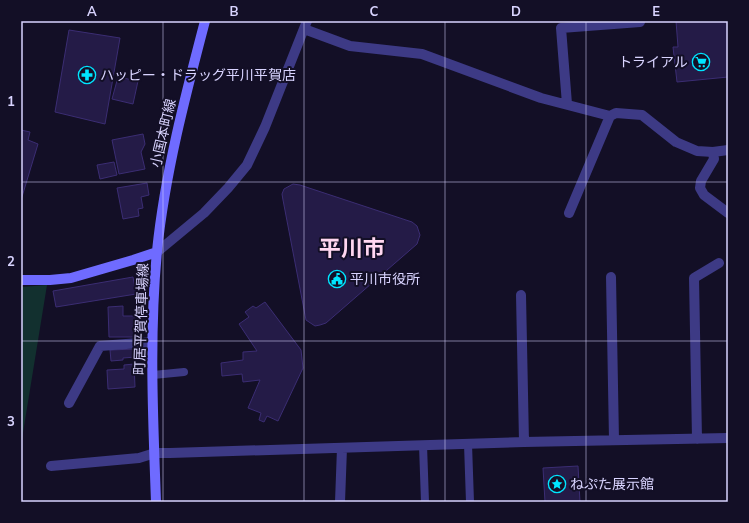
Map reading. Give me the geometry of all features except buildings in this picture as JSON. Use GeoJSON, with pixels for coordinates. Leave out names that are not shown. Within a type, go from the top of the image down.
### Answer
{"type":"FeatureCollection","features":[{"type":"Feature","properties":{"kind":"main road","name":"小国本町線"},"geometry":{"type":"LineString","coordinates":[[157,252],[164,193],[185,97],[205,21]]}},
{"type":"Feature","properties":{"kind":"main road","name":"町居平賀停車場線"},"geometry":{"type":"LineString","coordinates":[[21,280],[71,278],[157,252],[152,342],[156,502]]}},
{"type":"Feature","properties":{"kind":"street"},"geometry":{"type":"LineString","coordinates":[[567,104],[561,28],[640,22]]}},
{"type":"Feature","properties":{"kind":"street"},"geometry":{"type":"LineString","coordinates":[[157,252],[204,213],[247,165],[265,127],[306,25],[350,46],[422,54],[541,98],[610,116]]}},
{"type":"Feature","properties":{"kind":"street"},"geometry":{"type":"LineString","coordinates":[[570,213],[610,116],[616,113],[642,115],[676,142],[697,151],[713,152],[728,150]]}},
{"type":"Feature","properties":{"kind":"street"},"geometry":{"type":"LineString","coordinates":[[713,152],[714,160],[701,180],[700,188],[704,195],[728,213]]}},
{"type":"Feature","properties":{"kind":"street"},"geometry":{"type":"LineString","coordinates":[[697,439],[694,278],[719,263]]}},
{"type":"Feature","properties":{"kind":"street"},"geometry":{"type":"LineString","coordinates":[[611,277],[614,440]]}},
{"type":"Feature","properties":{"kind":"street"},"geometry":{"type":"LineString","coordinates":[[522,295],[524,442]]}},
{"type":"Feature","properties":{"kind":"street"},"geometry":{"type":"LineString","coordinates":[[69,403],[100,346],[152,342]]}},
{"type":"Feature","properties":{"kind":"street"},"geometry":{"type":"LineString","coordinates":[[50,466],[140,458],[155,453],[524,442],[728,438]]}},
{"type":"Feature","properties":{"kind":"street"},"geometry":{"type":"LineString","coordinates":[[340,502],[342,448]]}},
{"type":"Feature","properties":{"kind":"lane"},"geometry":{"type":"LineString","coordinates":[[153,374],[184,372]]}},
{"type":"Feature","properties":{"kind":"lane"},"geometry":{"type":"LineString","coordinates":[[468,444],[470,502]]}},
{"type":"Feature","properties":{"kind":"lane"},"geometry":{"type":"LineString","coordinates":[[423,445],[425,502]]}},
{"type":"Feature","properties":{"kind":"green space"},"geometry":{"type":"Polygon","coordinates":[[[47,285],[21,445],[21,287],[47,285]]]}},
{"type":"Feature","properties":{"kind":"place","name":"トライアル"},"geometry":{"type":"Point","coordinates":[701,62]}},
{"type":"Feature","properties":{"kind":"place","name":"ハッピー・ドラッグ平川平賀店"},"geometry":{"type":"Point","coordinates":[87,75]}},
{"type":"Feature","properties":{"kind":"place","name":"平川市役所"},"geometry":{"type":"Point","coordinates":[337,279]}},
{"type":"Feature","properties":{"kind":"place","name":"ねぷた展示館"},"geometry":{"type":"Point","coordinates":[557,484]}},
{"type":"Feature","properties":{"kind":"district","name":"平川市"},"geometry":{"type":"Point","coordinates":[352,248]}}]}
